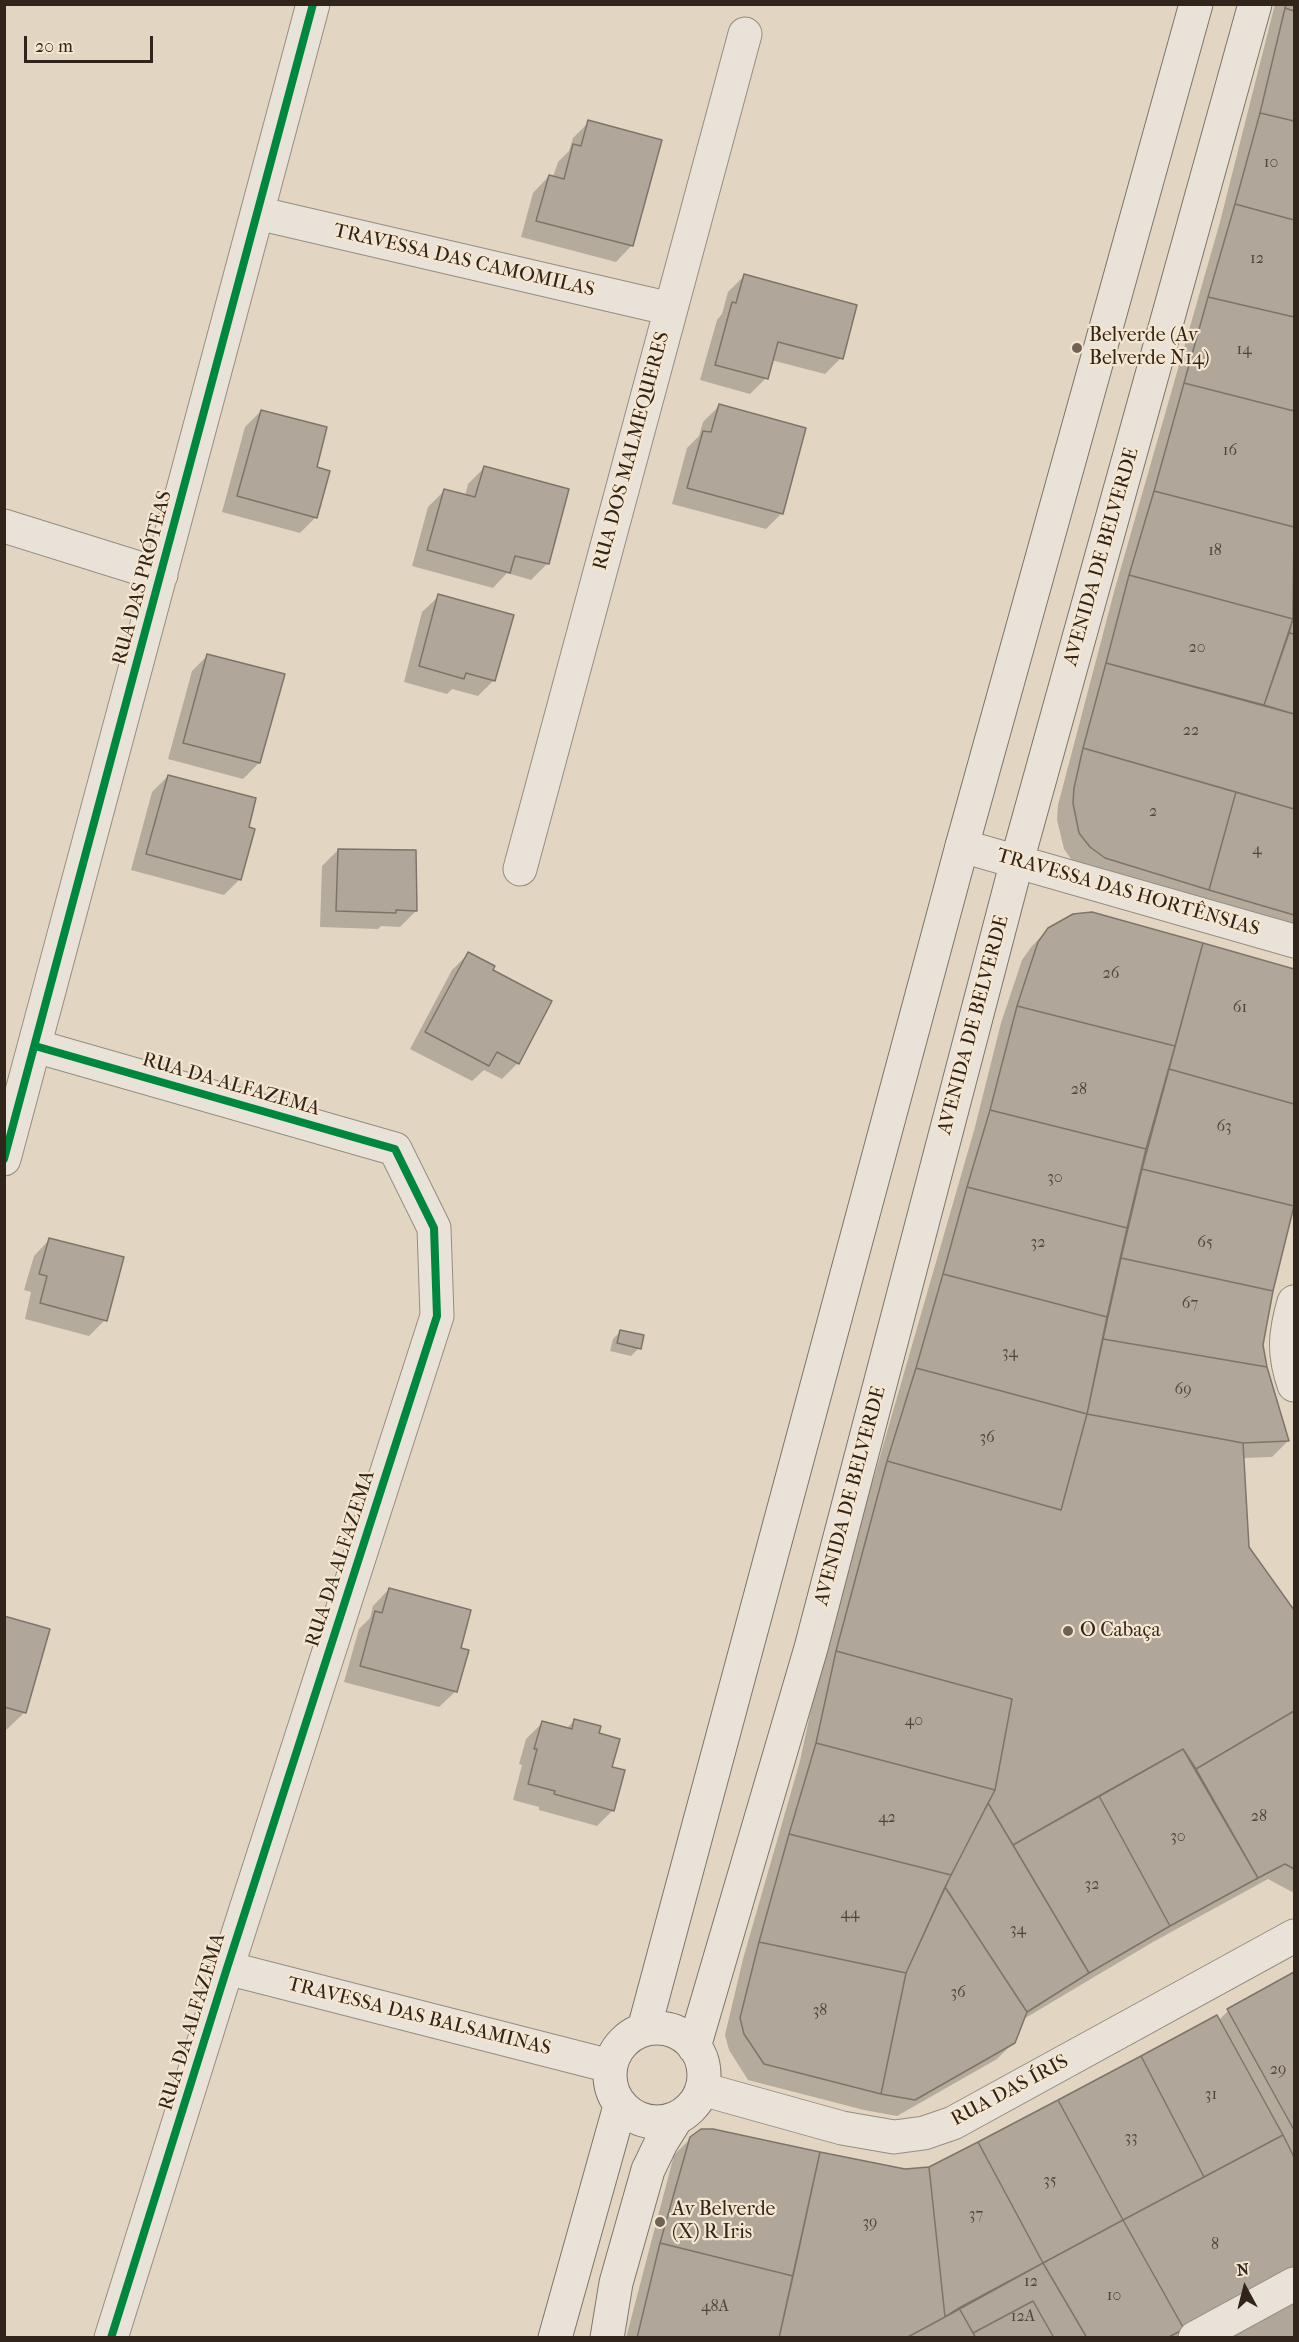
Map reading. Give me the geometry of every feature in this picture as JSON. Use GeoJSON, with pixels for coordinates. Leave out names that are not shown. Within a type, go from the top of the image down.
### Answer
{"type":"FeatureCollection","features":[{"type":"Feature","properties":{"kind":"street","name":"RUA DAS PRÓTEAS"},"geometry":{"type":"LineString","coordinates":[[4,1159],[313,4]]}},
{"type":"Feature","properties":{"kind":"street"},"geometry":{"type":"LineString","coordinates":[[644,2029],[962,846],[1196,4]]}},
{"type":"Feature","properties":{"kind":"street","name":"AVENIDA DE BELVERDE"},"geometry":{"type":"LineString","coordinates":[[694,2047],[811,1648],[1017,861],[1255,4]]}},
{"type":"Feature","properties":{"kind":"street","name":"RUA DOS MALMEQUERES"},"geometry":{"type":"LineString","coordinates":[[520,869],[745,34]]}},
{"type":"Feature","properties":{"kind":"street","name":"TRAVESSA DAS CAMOMILAS"},"geometry":{"type":"LineString","coordinates":[[257,213],[670,309]]}},
{"type":"Feature","properties":{"kind":"street"},"geometry":{"type":"LineString","coordinates":[[4,526],[161,575]]}},
{"type":"Feature","properties":{"kind":"street","name":"TRAVESSA DAS HORTÊNSIAS"},"geometry":{"type":"LineString","coordinates":[[962,846],[1294,941]]}},
{"type":"Feature","properties":{"kind":"street","name":"RUA DA ALFAZEMA"},"geometry":{"type":"LineString","coordinates":[[35,1046],[395,1149],[434,1228],[437,1316],[111,2337]]}},
{"type":"Feature","properties":{"kind":"street"},"geometry":{"type":"LineString","coordinates":[[1294,1302],[1286,1347],[1286,1356],[1294,1385]]}},
{"type":"Feature","properties":{"kind":"street","name":"RUA DAS ÍRIS"},"geometry":{"type":"LineString","coordinates":[[702,2089],[842,2128],[894,2137],[924,2133],[953,2123],[1294,1936]]}},
{"type":"Feature","properties":{"kind":"street","name":"TRAVESSA DAS BALSAMINAS"},"geometry":{"type":"LineString","coordinates":[[227,1968],[610,2066]]}},
{"type":"Feature","properties":{"kind":"street"},"geometry":{"type":"LineString","coordinates":[[660,2028],[675,2032],[689,2040],[694,2047],[704,2067],[704,2083],[699,2098],[690,2110],[676,2119],[662,2123],[646,2122],[632,2116],[620,2106],[612,2092],[609,2077],[610,2066],[618,2048],[630,2036],[644,2029],[660,2028]]}},
{"type":"Feature","properties":{"kind":"street"},"geometry":{"type":"LineString","coordinates":[[555,2337],[620,2106]]}},
{"type":"Feature","properties":{"kind":"street"},"geometry":{"type":"LineString","coordinates":[[607,2337],[616,2283],[648,2169],[676,2119]]}},
{"type":"Feature","properties":{"kind":"street"},"geometry":{"type":"LineString","coordinates":[[1195,2337],[1294,2284]]}},
{"type":"Feature","properties":{"kind":"building"},"geometry":{"type":"Polygon","coordinates":[[[1286,4],[1294,4],[1294,11],[1285,8],[1286,4]]]}},
{"type":"Feature","properties":{"kind":"building"},"geometry":{"type":"Polygon","coordinates":[[[1285,8],[1294,11],[1294,121],[1260,113],[1285,8]]]}},
{"type":"Feature","properties":{"kind":"building"},"geometry":{"type":"Polygon","coordinates":[[[1260,113],[1294,121],[1294,220],[1235,204],[1260,113]]]}},
{"type":"Feature","properties":{"kind":"building"},"geometry":{"type":"Polygon","coordinates":[[[588,120],[662,140],[633,246],[536,221],[549,175],[564,179],[573,144],[581,146],[588,120]]]}},
{"type":"Feature","properties":{"kind":"building"},"geometry":{"type":"Polygon","coordinates":[[[1235,204],[1294,220],[1294,317],[1208,297],[1235,204]]]}},
{"type":"Feature","properties":{"kind":"building"},"geometry":{"type":"Polygon","coordinates":[[[744,274],[857,305],[843,359],[778,342],[768,379],[715,365],[732,302],[736,303],[744,274]]]}},
{"type":"Feature","properties":{"kind":"building"},"geometry":{"type":"Polygon","coordinates":[[[1208,297],[1294,317],[1294,411],[1184,383],[1208,297]]]}},
{"type":"Feature","properties":{"kind":"building"},"geometry":{"type":"Polygon","coordinates":[[[1184,383],[1294,411],[1294,527],[1154,491],[1184,383]]]}},
{"type":"Feature","properties":{"kind":"building"},"geometry":{"type":"Polygon","coordinates":[[[719,404],[806,428],[783,514],[687,488],[703,431],[711,432],[719,404]]]}},
{"type":"Feature","properties":{"kind":"building"},"geometry":{"type":"Polygon","coordinates":[[[261,410],[327,427],[317,467],[330,471],[317,518],[237,496],[261,410]]]}},
{"type":"Feature","properties":{"kind":"building"},"geometry":{"type":"Polygon","coordinates":[[[484,466],[569,489],[549,564],[515,556],[510,573],[427,550],[444,489],[475,497],[484,466]]]}},
{"type":"Feature","properties":{"kind":"building"},"geometry":{"type":"Polygon","coordinates":[[[1154,491],[1294,527],[1293,619],[1129,575],[1154,491]]]}},
{"type":"Feature","properties":{"kind":"building"},"geometry":{"type":"Polygon","coordinates":[[[1129,575],[1293,619],[1264,705],[1106,663],[1129,575]]]}},
{"type":"Feature","properties":{"kind":"building"},"geometry":{"type":"Polygon","coordinates":[[[438,594],[514,615],[495,681],[466,673],[464,679],[419,666],[438,594]]]}},
{"type":"Feature","properties":{"kind":"building"},"geometry":{"type":"Polygon","coordinates":[[[1294,614],[1294,634],[1289,633],[1294,614]]]}},
{"type":"Feature","properties":{"kind":"building"},"geometry":{"type":"Polygon","coordinates":[[[1289,633],[1294,634],[1294,714],[1264,705],[1289,633]]]}},
{"type":"Feature","properties":{"kind":"building"},"geometry":{"type":"Polygon","coordinates":[[[207,654],[285,674],[260,763],[183,743],[207,654]]]}},
{"type":"Feature","properties":{"kind":"building"},"geometry":{"type":"Polygon","coordinates":[[[1106,663],[1294,714],[1294,809],[1083,748],[1106,663]]]}},
{"type":"Feature","properties":{"kind":"building"},"geometry":{"type":"Polygon","coordinates":[[[1083,748],[1236,792],[1209,890],[1105,858],[1090,847],[1079,833],[1073,803],[1083,748]]]}},
{"type":"Feature","properties":{"kind":"building"},"geometry":{"type":"Polygon","coordinates":[[[168,775],[256,798],[249,827],[255,829],[241,880],[146,854],[168,775]]]}},
{"type":"Feature","properties":{"kind":"building"},"geometry":{"type":"Polygon","coordinates":[[[1236,792],[1294,809],[1294,915],[1209,890],[1236,792]]]}},
{"type":"Feature","properties":{"kind":"building"},"geometry":{"type":"Polygon","coordinates":[[[338,849],[416,850],[417,911],[396,910],[396,913],[336,911],[338,849]]]}},
{"type":"Feature","properties":{"kind":"building"},"geometry":{"type":"Polygon","coordinates":[[[1092,912],[1203,943],[1175,1046],[1017,1006],[1038,942],[1048,928],[1073,914],[1092,912]]]}},
{"type":"Feature","properties":{"kind":"building"},"geometry":{"type":"Polygon","coordinates":[[[1203,943],[1294,969],[1294,1104],[1169,1069],[1203,943]]]}},
{"type":"Feature","properties":{"kind":"building"},"geometry":{"type":"Polygon","coordinates":[[[468,952],[495,966],[493,970],[552,1001],[519,1064],[497,1052],[489,1066],[425,1032],[468,952]]]}},
{"type":"Feature","properties":{"kind":"building"},"geometry":{"type":"Polygon","coordinates":[[[1017,1006],[1175,1046],[1146,1149],[990,1110],[1017,1006]]]}},
{"type":"Feature","properties":{"kind":"building"},"geometry":{"type":"Polygon","coordinates":[[[1169,1069],[1294,1104],[1294,1206],[1142,1169],[1169,1069]]]}},
{"type":"Feature","properties":{"kind":"building"},"geometry":{"type":"Polygon","coordinates":[[[990,1110],[1146,1149],[1127,1228],[967,1187],[990,1110]]]}},
{"type":"Feature","properties":{"kind":"building"},"geometry":{"type":"Polygon","coordinates":[[[1142,1169],[1294,1206],[1273,1291],[1121,1258],[1142,1169]]]}},
{"type":"Feature","properties":{"kind":"building"},"geometry":{"type":"Polygon","coordinates":[[[967,1187],[1127,1228],[1107,1317],[943,1274],[967,1187]]]}},
{"type":"Feature","properties":{"kind":"building"},"geometry":{"type":"Polygon","coordinates":[[[49,1238],[124,1257],[107,1321],[40,1303],[47,1276],[39,1274],[49,1238]]]}},
{"type":"Feature","properties":{"kind":"building"},"geometry":{"type":"Polygon","coordinates":[[[1121,1258],[1273,1291],[1263,1345],[1267,1367],[1103,1339],[1121,1258]]]}},
{"type":"Feature","properties":{"kind":"building"},"geometry":{"type":"Polygon","coordinates":[[[943,1274],[1107,1317],[1087,1414],[916,1368],[943,1274]]]}},
{"type":"Feature","properties":{"kind":"building"},"geometry":{"type":"Polygon","coordinates":[[[620,1330],[644,1335],[641,1349],[617,1343],[620,1330]]]}},
{"type":"Feature","properties":{"kind":"building"},"geometry":{"type":"Polygon","coordinates":[[[1103,1339],[1267,1367],[1289,1441],[1243,1443],[1087,1414],[1103,1339]]]}},
{"type":"Feature","properties":{"kind":"building"},"geometry":{"type":"Polygon","coordinates":[[[916,1368],[1087,1414],[1061,1510],[887,1461],[916,1368]]]}},
{"type":"Feature","properties":{"kind":"building","name":"O Cabaça"},"geometry":{"type":"Polygon","coordinates":[[[1087,1414],[1243,1443],[1249,1547],[1294,1610],[1294,1711],[1196,1769],[1183,1749],[1013,1845],[988,1803],[995,1790],[1012,1699],[836,1651],[887,1461],[1061,1510],[1087,1414]]]}},
{"type":"Feature","properties":{"kind":"building"},"geometry":{"type":"Polygon","coordinates":[[[389,1588],[471,1610],[461,1648],[469,1650],[457,1692],[360,1666],[375,1611],[382,1613],[389,1588]]]}},
{"type":"Feature","properties":{"kind":"building"},"geometry":{"type":"Polygon","coordinates":[[[4,1616],[50,1629],[26,1713],[4,1707],[4,1616]]]}},
{"type":"Feature","properties":{"kind":"building"},"geometry":{"type":"Polygon","coordinates":[[[836,1651],[1012,1699],[995,1790],[816,1743],[836,1651]]]}},
{"type":"Feature","properties":{"kind":"building"},"geometry":{"type":"Polygon","coordinates":[[[1294,1711],[1294,1869],[1285,1864],[1258,1878],[1196,1769],[1294,1711]]]}},
{"type":"Feature","properties":{"kind":"building"},"geometry":{"type":"Polygon","coordinates":[[[574,1719],[601,1726],[599,1733],[620,1739],[612,1767],[625,1770],[614,1811],[528,1784],[542,1721],[572,1729],[574,1719]]]}},
{"type":"Feature","properties":{"kind":"building"},"geometry":{"type":"Polygon","coordinates":[[[816,1743],[995,1790],[951,1875],[789,1834],[816,1743]]]}},
{"type":"Feature","properties":{"kind":"building"},"geometry":{"type":"Polygon","coordinates":[[[1183,1749],[1258,1878],[1170,1926],[1099,1796],[1183,1749]]]}},
{"type":"Feature","properties":{"kind":"building"},"geometry":{"type":"Polygon","coordinates":[[[1099,1796],[1170,1926],[1089,1973],[1013,1845],[1099,1796]]]}},
{"type":"Feature","properties":{"kind":"building"},"geometry":{"type":"Polygon","coordinates":[[[988,1803],[1089,1973],[1027,2012],[945,1887],[988,1803]]]}},
{"type":"Feature","properties":{"kind":"building"},"geometry":{"type":"Polygon","coordinates":[[[789,1834],[951,1875],[906,1973],[759,1942],[789,1834]]]}},
{"type":"Feature","properties":{"kind":"building"},"geometry":{"type":"Polygon","coordinates":[[[945,1887],[1027,2012],[1015,2043],[915,2100],[881,2094],[906,1973],[945,1887]]]}},
{"type":"Feature","properties":{"kind":"building"},"geometry":{"type":"Polygon","coordinates":[[[759,1942],[906,1973],[881,2094],[764,2064],[744,2034],[740,2018],[759,1942]]]}},
{"type":"Feature","properties":{"kind":"building"},"geometry":{"type":"Polygon","coordinates":[[[1294,1972],[1294,2130],[1227,2009],[1294,1972]]]}},
{"type":"Feature","properties":{"kind":"building"},"geometry":{"type":"Polygon","coordinates":[[[1217,2015],[1283,2135],[1204,2177],[1141,2056],[1217,2015]]]}},
{"type":"Feature","properties":{"kind":"building"},"geometry":{"type":"Polygon","coordinates":[[[1141,2056],[1204,2177],[1123,2220],[1058,2100],[1141,2056]]]}},
{"type":"Feature","properties":{"kind":"building"},"geometry":{"type":"Polygon","coordinates":[[[1058,2100],[1123,2220],[1043,2263],[978,2142],[1058,2100]]]}},
{"type":"Feature","properties":{"kind":"building"},"geometry":{"type":"Polygon","coordinates":[[[701,2129],[713,2129],[820,2152],[793,2276],[660,2243],[690,2137],[701,2129]]]}},
{"type":"Feature","properties":{"kind":"building"},"geometry":{"type":"Polygon","coordinates":[[[1283,2135],[1294,2157],[1294,2269],[1184,2329],[1123,2220],[1283,2135]]]}},
{"type":"Feature","properties":{"kind":"building"},"geometry":{"type":"Polygon","coordinates":[[[978,2142],[1043,2263],[945,2317],[929,2167],[978,2142]]]}},
{"type":"Feature","properties":{"kind":"building"},"geometry":{"type":"Polygon","coordinates":[[[820,2152],[905,2169],[929,2167],[945,2317],[906,2338],[779,2338],[820,2152]]]}},
{"type":"Feature","properties":{"kind":"building"},"geometry":{"type":"Polygon","coordinates":[[[1123,2220],[1184,2329],[1167,2338],[1087,2338],[1043,2263],[1123,2220]]]}},
{"type":"Feature","properties":{"kind":"building"},"geometry":{"type":"Polygon","coordinates":[[[660,2243],[793,2276],[779,2338],[637,2338],[660,2243]]]}},
{"type":"Feature","properties":{"kind":"building"},"geometry":{"type":"Polygon","coordinates":[[[1043,2263],[1087,2338],[1054,2338],[1033,2301],[973,2333],[959,2308],[1043,2263]]]}},
{"type":"Feature","properties":{"kind":"building"},"geometry":{"type":"Polygon","coordinates":[[[1033,2301],[1054,2338],[976,2338],[973,2333],[1033,2301]]]}},
{"type":"Feature","properties":{"kind":"building"},"geometry":{"type":"Polygon","coordinates":[[[1294,2301],[1294,2338],[1223,2338],[1294,2301]]]}},
{"type":"Feature","properties":{"kind":"building"},"geometry":{"type":"Polygon","coordinates":[[[959,2308],[976,2338],[906,2338],[945,2317],[959,2308]]]}},
{"type":"Feature","properties":{"kind":"cycle path"},"geometry":{"type":"LineString","coordinates":[[4,1159],[313,4]]}},
{"type":"Feature","properties":{"kind":"cycle path"},"geometry":{"type":"LineString","coordinates":[[35,1046],[395,1149],[434,1228],[437,1316],[227,1968],[111,2338]]}},
{"type":"Feature","properties":{"kind":"place","name":"Belverde (Av Belverde N14)"},"geometry":{"type":"Point","coordinates":[1077,348]}},
{"type":"Feature","properties":{"kind":"place","name":"O Cabaça"},"geometry":{"type":"Point","coordinates":[1068,1631]}},
{"type":"Feature","properties":{"kind":"place","name":"Av Belverde (X) R Iris"},"geometry":{"type":"Point","coordinates":[660,2222]}}]}
